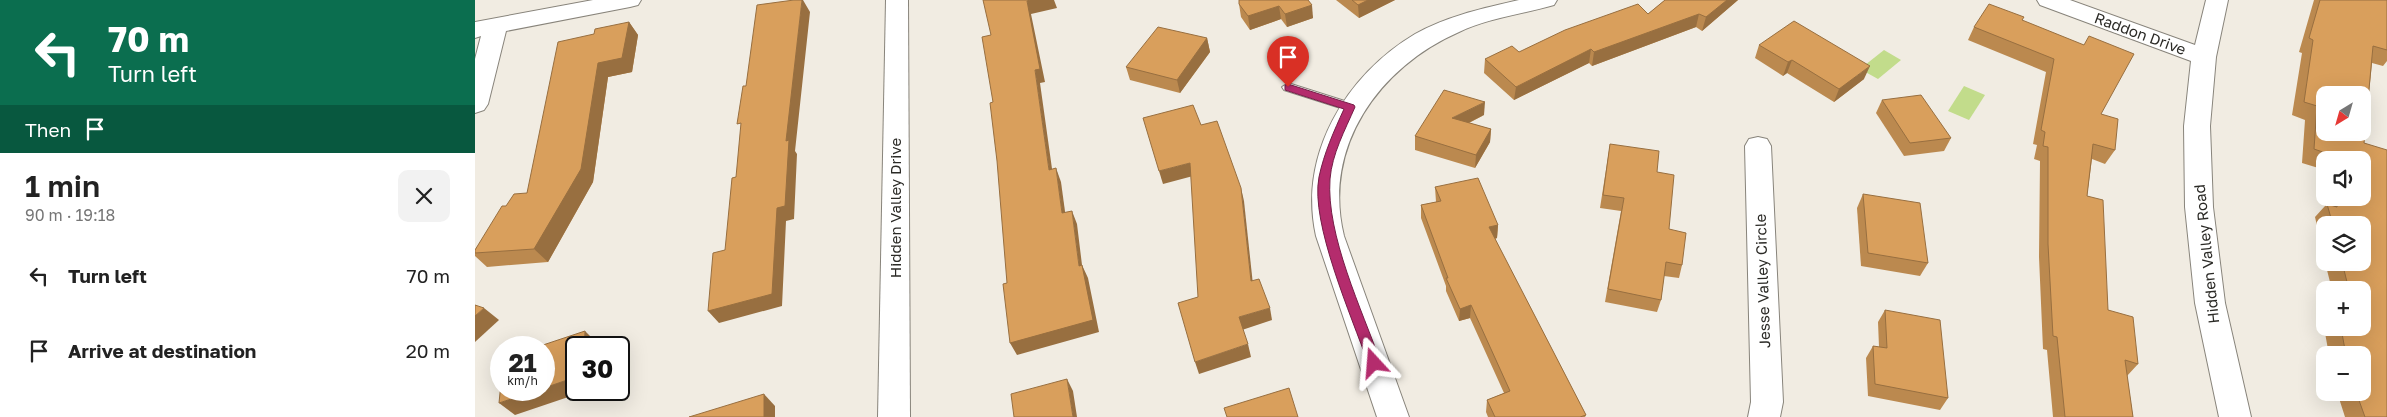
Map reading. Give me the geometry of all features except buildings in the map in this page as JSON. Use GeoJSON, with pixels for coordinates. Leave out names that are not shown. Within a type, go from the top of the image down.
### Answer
{"type":"FeatureCollection","features":[{"type":"Feature","properties":{"kind":"street"},"geometry":{"type":"LineString","coordinates":[[475,104],[486,27],[630,0]]}},
{"type":"Feature","properties":{"kind":"street","name":"Hidden Valley Drive"},"geometry":{"type":"LineString","coordinates":[[894,417],[897,0]]}},
{"type":"Feature","properties":{"kind":"street"},"geometry":{"type":"LineString","coordinates":[[1393,417],[1337,256],[1326,218],[1325,179],[1334,142],[1350,107],[1376,75],[1411,48],[1450,27],[1494,12],[1546,0]]}},
{"type":"Feature","properties":{"kind":"street","name":"Raddon Drive"},"geometry":{"type":"LineString","coordinates":[[2048,0],[2204,57]]}},
{"type":"Feature","properties":{"kind":"street","name":"Hidden Valley Road"},"geometry":{"type":"LineString","coordinates":[[2217,0],[2204,57],[2197,126],[2199,207],[2210,303],[2235,417]]}},
{"type":"Feature","properties":{"kind":"street","name":"Jesse Valley Circle"},"geometry":{"type":"LineString","coordinates":[[1758,146],[1767,402],[1764,417]]}},
{"type":"Feature","properties":{"kind":"lane"},"geometry":{"type":"LineString","coordinates":[[1288,87],[1350,107]]}},
{"type":"Feature","properties":{"kind":"shaded area"},"geometry":{"type":"Polygon","coordinates":[[[1884,50],[1901,60],[1878,79],[1860,69],[1884,50]]]}},
{"type":"Feature","properties":{"kind":"shaded area"},"geometry":{"type":"Polygon","coordinates":[[[1964,86],[1985,95],[1969,120],[1948,111],[1964,86]]]}},
{"type":"Feature","properties":{"kind":"route"},"geometry":{"type":"LineString","coordinates":[[1288,87],[1350,107],[1334,142],[1325,179],[1326,218],[1374,363]]}}]}
